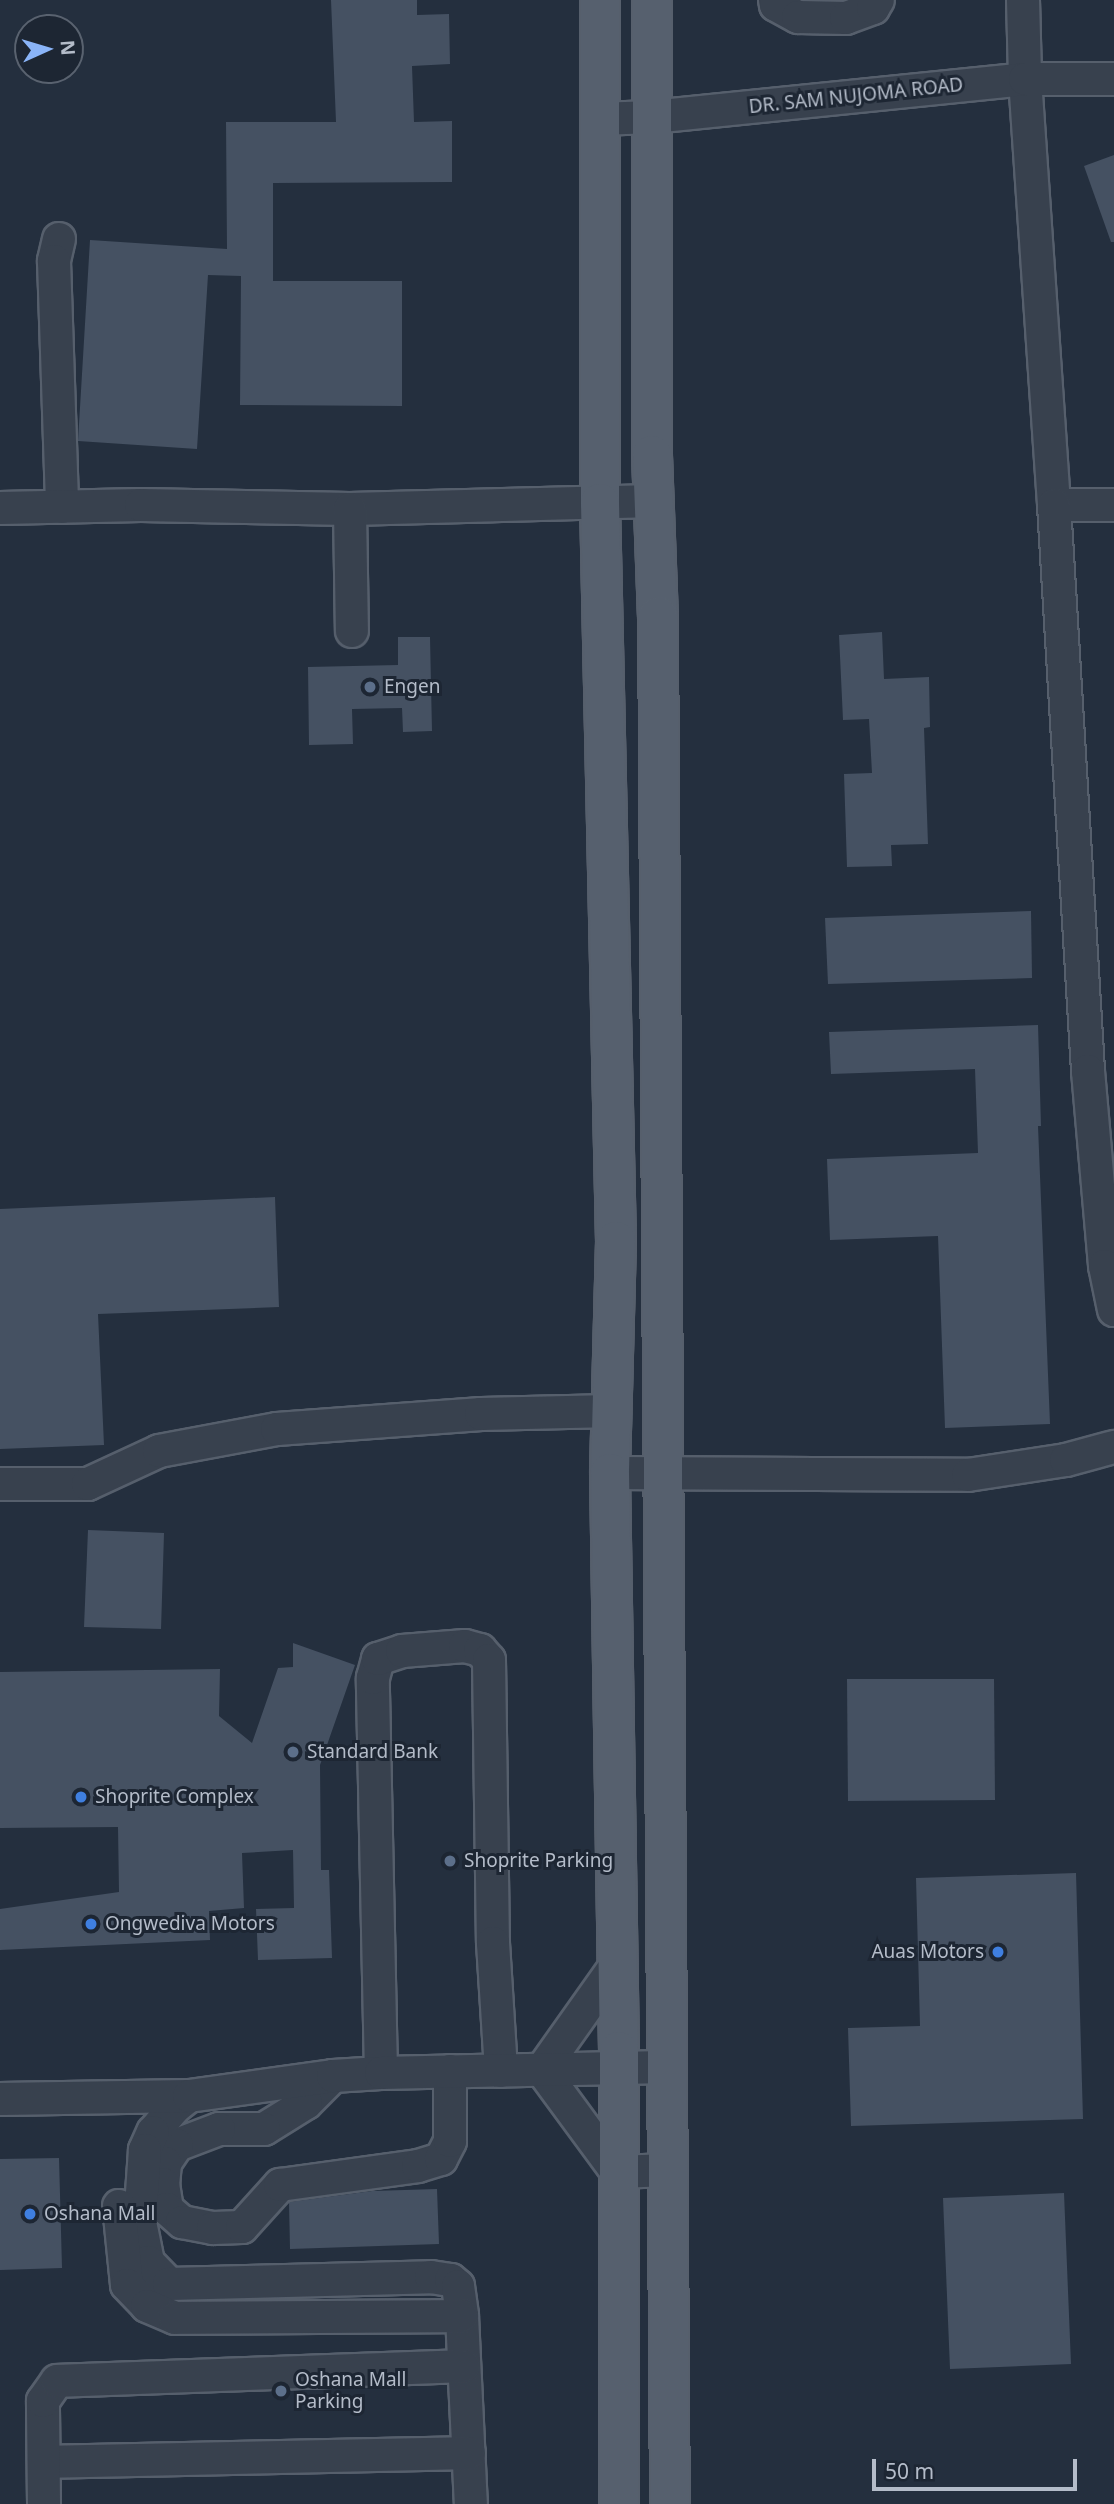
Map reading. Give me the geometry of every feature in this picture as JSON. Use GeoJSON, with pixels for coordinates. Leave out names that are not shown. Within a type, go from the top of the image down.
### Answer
{"type":"FeatureCollection","features":[{"type":"Feature","properties":{"kind":"main road"},"geometry":{"type":"LineString","coordinates":[[600,0],[600,503],[616,1241],[610,1473],[618,2068],[619,2504]]}},
{"type":"Feature","properties":{"kind":"main road"},"geometry":{"type":"LineString","coordinates":[[652,0],[654,501],[659,643],[665,2067],[669,2170],[670,2504]]}},
{"type":"Feature","properties":{"kind":"street"},"geometry":{"type":"LineString","coordinates":[[775,0],[776,5],[798,17],[846,18],[873,8],[878,0]]}},
{"type":"Feature","properties":{"kind":"street"},"geometry":{"type":"LineString","coordinates":[[1023,0],[1025,79],[1088,1070],[1105,1266],[1114,1310]]}},
{"type":"Feature","properties":{"kind":"street","name":"DR. SAM NUJOMA ROAD"},"geometry":{"type":"LineString","coordinates":[[599,119],[652,117],[1025,79],[1114,79]]}},
{"type":"Feature","properties":{"kind":"street"},"geometry":{"type":"LineString","coordinates":[[59,239],[54,261],[62,507]]}},
{"type":"Feature","properties":{"kind":"street"},"geometry":{"type":"LineString","coordinates":[[0,508],[111,506],[350,509],[654,501]]}},
{"type":"Feature","properties":{"kind":"street"},"geometry":{"type":"LineString","coordinates":[[1054,505],[1114,505]]}},
{"type":"Feature","properties":{"kind":"street"},"geometry":{"type":"LineString","coordinates":[[350,509],[352,631]]}},
{"type":"Feature","properties":{"kind":"street"},"geometry":{"type":"LineString","coordinates":[[0,1484],[88,1484],[159,1451],[277,1429],[481,1414],[612,1411]]}},
{"type":"Feature","properties":{"kind":"street"},"geometry":{"type":"LineString","coordinates":[[610,1473],[968,1475],[1066,1460],[1114,1447]]}},
{"type":"Feature","properties":{"kind":"street"},"geometry":{"type":"LineString","coordinates":[[381,2073],[373,1678],[378,1659],[402,1651],[466,1646],[480,1650],[489,1660],[493,1943],[501,2071]]}},
{"type":"Feature","properties":{"kind":"street"},"geometry":{"type":"LineString","coordinates":[[542,2070],[617,1964]]}},
{"type":"Feature","properties":{"kind":"street"},"geometry":{"type":"LineString","coordinates":[[0,2099],[189,2096],[333,2076],[381,2073],[665,2067]]}},
{"type":"Feature","properties":{"kind":"street"},"geometry":{"type":"LineString","coordinates":[[542,2070],[617,2172],[669,2170]]}},
{"type":"Feature","properties":{"kind":"street"},"geometry":{"type":"LineString","coordinates":[[333,2076],[306,2104],[264,2129],[219,2129],[177,2145],[165,2163],[163,2184],[167,2209],[182,2222],[212,2228],[242,2227],[280,2185],[418,2166],[441,2160],[450,2141],[450,2071]]}},
{"type":"Feature","properties":{"kind":"street"},"geometry":{"type":"LineString","coordinates":[[189,2096],[175,2106],[153,2133],[145,2151],[140,2221],[148,2262],[169,2284],[431,2277],[451,2280],[458,2286],[462,2316],[471,2504]]}},
{"type":"Feature","properties":{"kind":"street"},"geometry":{"type":"LineString","coordinates":[[149,2098],[123,2153],[119,2204],[127,2285],[147,2306],[175,2318],[462,2316]]}},
{"type":"Feature","properties":{"kind":"street"},"geometry":{"type":"LineString","coordinates":[[44,2504],[43,2400],[57,2381],[464,2366]]}},
{"type":"Feature","properties":{"kind":"street"},"geometry":{"type":"LineString","coordinates":[[44,2462],[469,2453]]}},
{"type":"Feature","properties":{"kind":"building"},"geometry":{"type":"Polygon","coordinates":[[[331,0],[417,0],[417,15],[449,14],[450,64],[412,66],[414,122],[452,121],[452,182],[273,183],[273,281],[402,281],[402,406],[240,405],[241,276],[208,275],[197,449],[78,441],[90,240],[227,249],[226,122],[336,122],[331,0]]]}},
{"type":"Feature","properties":{"kind":"building"},"geometry":{"type":"Polygon","coordinates":[[[1114,155],[1114,242],[1111,242],[1084,166],[1114,155]]]}},
{"type":"Feature","properties":{"kind":"building"},"geometry":{"type":"Polygon","coordinates":[[[882,632],[884,679],[929,677],[930,727],[924,728],[928,844],[891,845],[892,866],[847,867],[844,774],[872,773],[869,719],[843,720],[839,635],[882,632]]]}},
{"type":"Feature","properties":{"kind":"building","name":"Engen"},"geometry":{"type":"Polygon","coordinates":[[[398,637],[430,637],[432,731],[403,732],[402,708],[352,709],[353,744],[309,745],[308,667],[398,665],[398,637]]]}},
{"type":"Feature","properties":{"kind":"building"},"geometry":{"type":"Polygon","coordinates":[[[1031,911],[1032,978],[828,984],[825,918],[1031,911]]]}},
{"type":"Feature","properties":{"kind":"building"},"geometry":{"type":"Polygon","coordinates":[[[1038,1025],[1041,1126],[1038,1126],[1050,1424],[945,1428],[938,1236],[830,1240],[827,1159],[978,1153],[975,1069],[831,1074],[829,1032],[1038,1025]]]}},
{"type":"Feature","properties":{"kind":"building"},"geometry":{"type":"Polygon","coordinates":[[[275,1197],[279,1307],[98,1314],[104,1445],[0,1449],[0,1209],[275,1197]]]}},
{"type":"Feature","properties":{"kind":"building"},"geometry":{"type":"Polygon","coordinates":[[[88,1530],[164,1533],[161,1629],[84,1627],[88,1530]]]}},
{"type":"Feature","properties":{"kind":"building","name":"Shoprite Complex"},"geometry":{"type":"Polygon","coordinates":[[[293,1643],[355,1665],[320,1765],[321,1870],[329,1870],[332,1958],[258,1960],[256,1909],[294,1908],[293,1850],[242,1853],[244,1908],[209,1911],[210,1940],[0,1950],[0,1909],[119,1892],[118,1827],[0,1828],[0,1672],[220,1669],[219,1716],[252,1743],[278,1668],[293,1667],[293,1643]]]}},
{"type":"Feature","properties":{"kind":"building"},"geometry":{"type":"Polygon","coordinates":[[[847,1679],[994,1679],[995,1800],[848,1801],[847,1679]]]}},
{"type":"Feature","properties":{"kind":"building","name":"Auas Motors"},"geometry":{"type":"Polygon","coordinates":[[[1076,1873],[1083,2119],[851,2126],[848,2028],[920,2026],[916,1878],[1076,1873]]]}},
{"type":"Feature","properties":{"kind":"building","name":"Oshana Mall"},"geometry":{"type":"Polygon","coordinates":[[[59,2158],[62,2268],[0,2270],[0,2159],[59,2158]]]}},
{"type":"Feature","properties":{"kind":"building"},"geometry":{"type":"Polygon","coordinates":[[[437,2189],[439,2244],[290,2249],[289,2202],[372,2191],[437,2189]]]}},
{"type":"Feature","properties":{"kind":"building"},"geometry":{"type":"Polygon","coordinates":[[[1064,2193],[1071,2364],[950,2369],[943,2198],[1064,2193]]]}},
{"type":"Feature","properties":{"kind":"place","name":"Engen"},"geometry":{"type":"Point","coordinates":[370,687]}},
{"type":"Feature","properties":{"kind":"place","name":"Standard Bank"},"geometry":{"type":"Point","coordinates":[293,1752]}},
{"type":"Feature","properties":{"kind":"place","name":"Shoprite Complex"},"geometry":{"type":"Point","coordinates":[81,1797]}},
{"type":"Feature","properties":{"kind":"place","name":"Shoprite Parking"},"geometry":{"type":"Point","coordinates":[450,1861]}},
{"type":"Feature","properties":{"kind":"place","name":"Ongwediva Motors"},"geometry":{"type":"Point","coordinates":[91,1924]}},
{"type":"Feature","properties":{"kind":"place","name":"Auas Motors"},"geometry":{"type":"Point","coordinates":[998,1952]}},
{"type":"Feature","properties":{"kind":"place","name":"Oshana Mall"},"geometry":{"type":"Point","coordinates":[30,2214]}},
{"type":"Feature","properties":{"kind":"place","name":"Oshana Mall Parking"},"geometry":{"type":"Point","coordinates":[281,2391]}}]}
